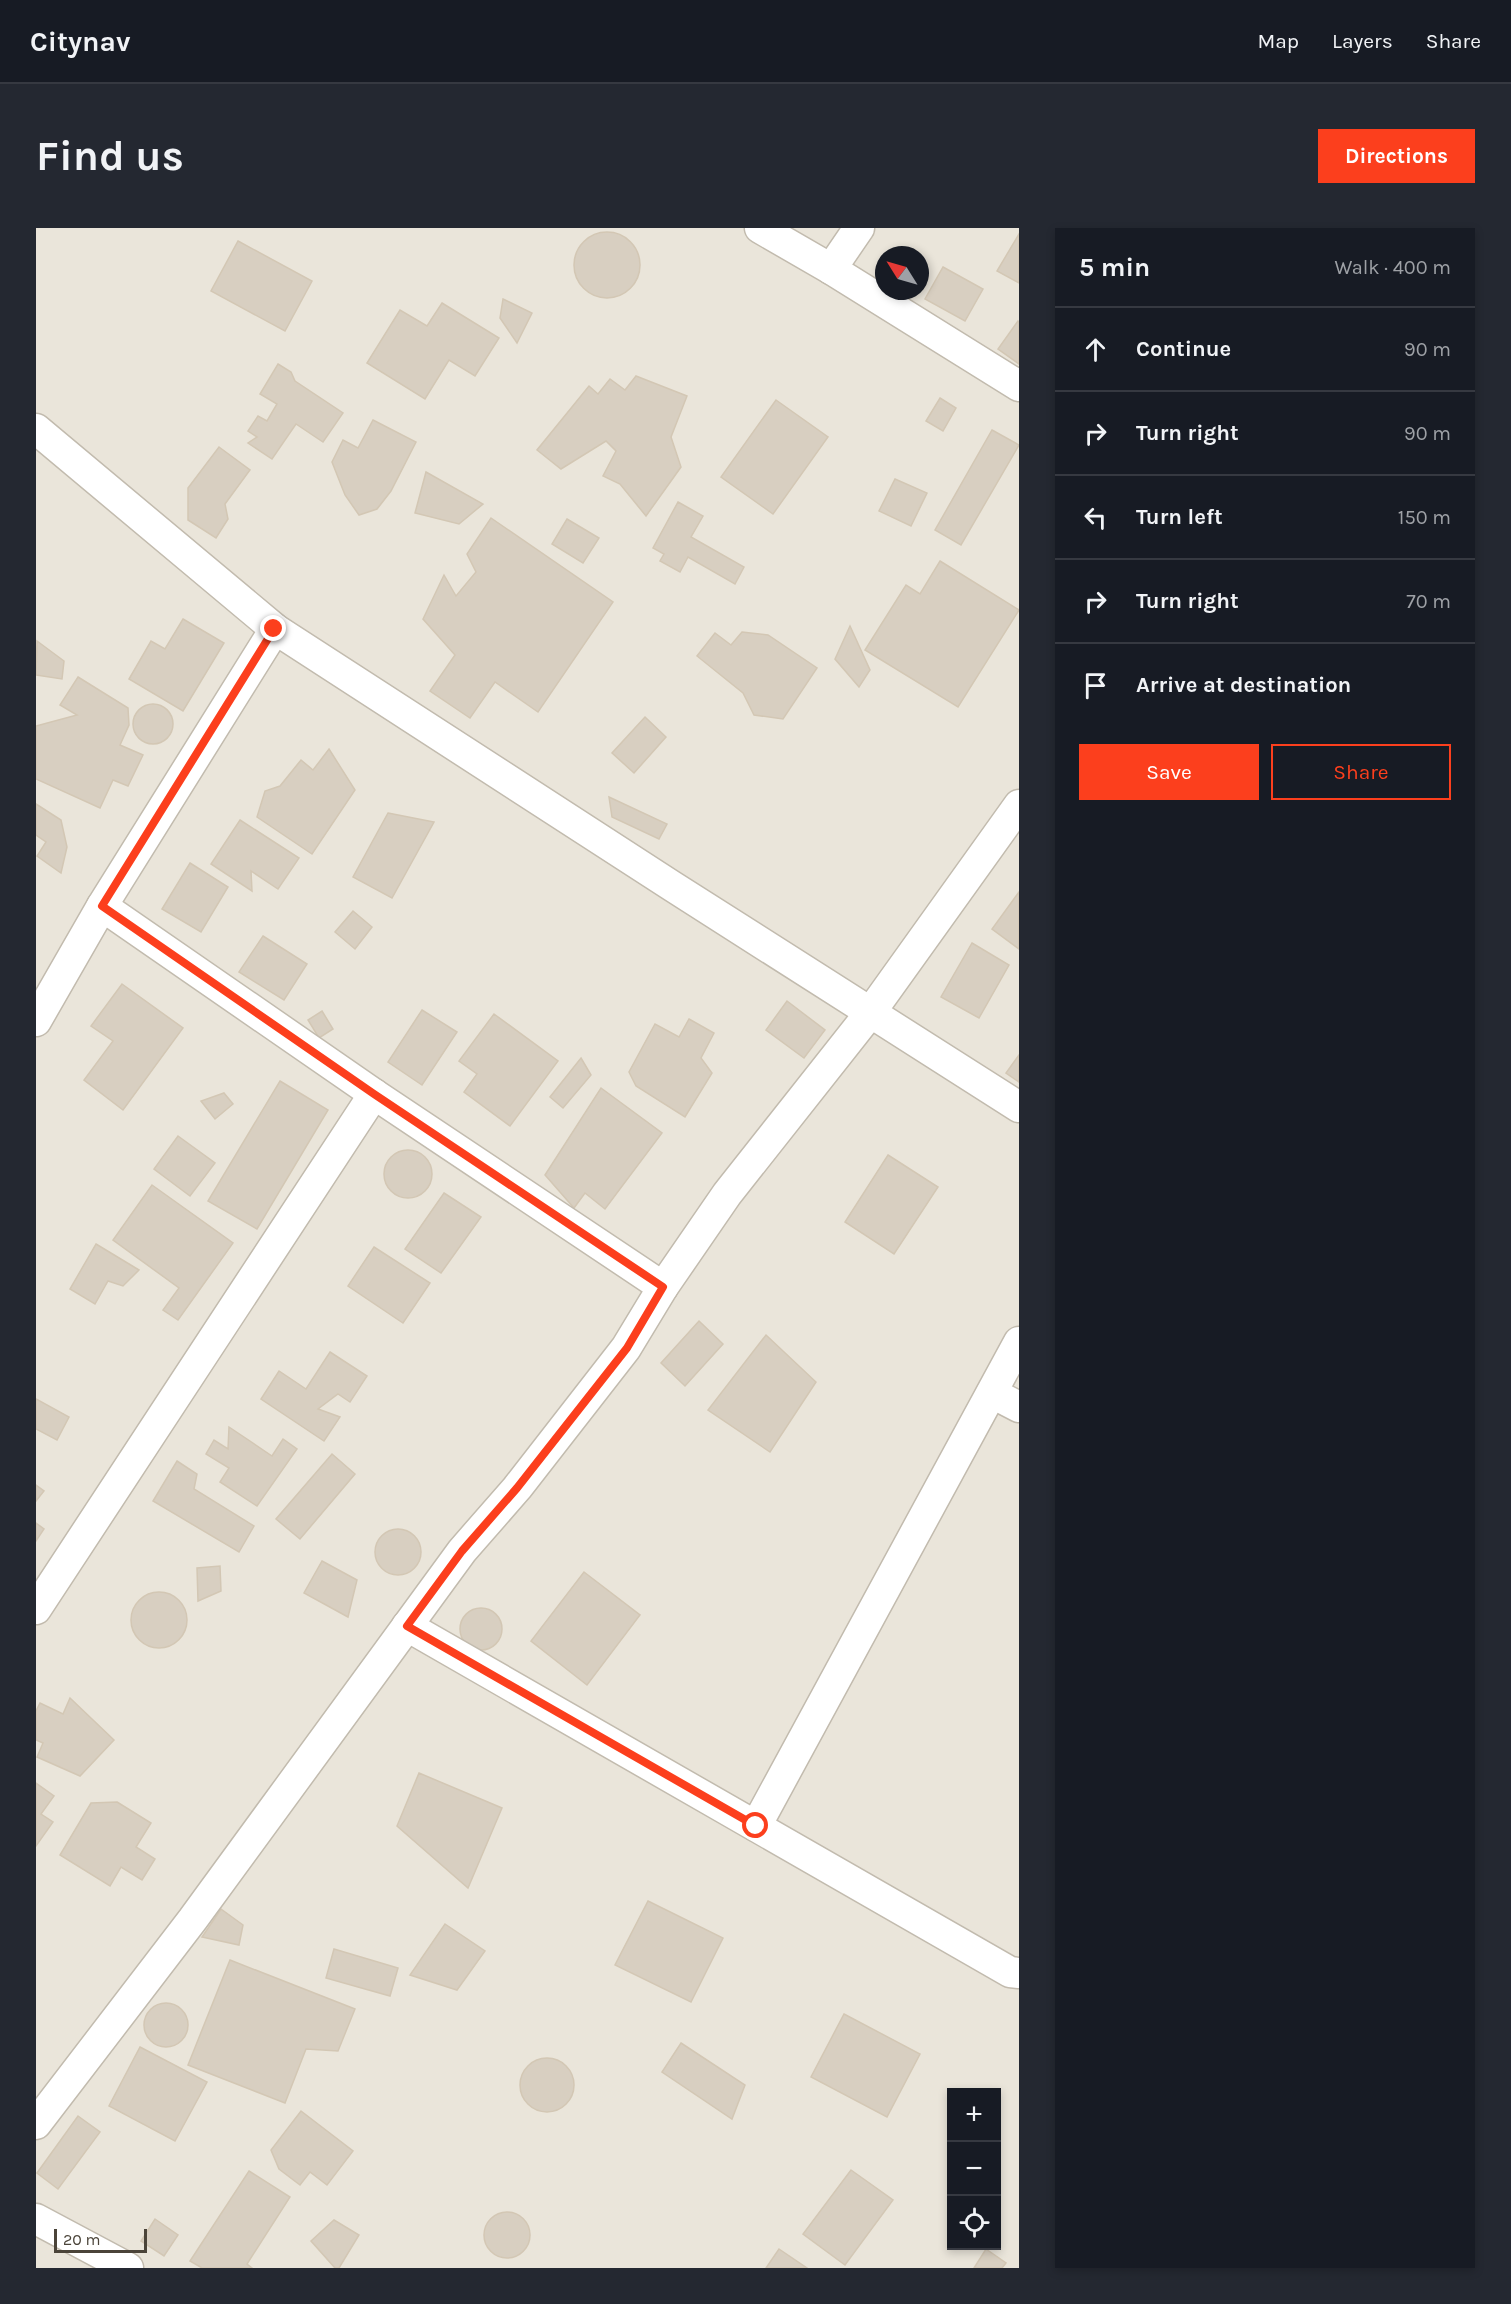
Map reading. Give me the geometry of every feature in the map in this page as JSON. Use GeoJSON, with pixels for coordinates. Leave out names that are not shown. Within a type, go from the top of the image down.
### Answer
{"type":"FeatureCollection","features":[{"type":"Feature","properties":{"kind":"street"},"geometry":{"type":"LineString","coordinates":[[760,228],[831,269],[1019,386]]}},
{"type":"Feature","properties":{"kind":"street"},"geometry":{"type":"LineString","coordinates":[[831,269],[859,228]]}},
{"type":"Feature","properties":{"kind":"street"},"geometry":{"type":"LineString","coordinates":[[36,429],[274,629],[1019,1107]]}},
{"type":"Feature","properties":{"kind":"street"},"geometry":{"type":"LineString","coordinates":[[36,1021],[102,906],[274,629]]}},
{"type":"Feature","properties":{"kind":"street"},"geometry":{"type":"LineString","coordinates":[[36,2124],[101,2036],[193,1919],[462,1551],[517,1488],[627,1348],[663,1287],[728,1194],[870,1013],[1019,805]]}},
{"type":"Feature","properties":{"kind":"street"},"geometry":{"type":"LineString","coordinates":[[102,906],[374,1094],[663,1287]]}},
{"type":"Feature","properties":{"kind":"street"},"geometry":{"type":"LineString","coordinates":[[36,1609],[374,1094]]}},
{"type":"Feature","properties":{"kind":"street"},"geometry":{"type":"LineString","coordinates":[[756,1826],[1019,1342]]}},
{"type":"Feature","properties":{"kind":"street"},"geometry":{"type":"LineString","coordinates":[[992,1393],[1019,1407]]}},
{"type":"Feature","properties":{"kind":"street"},"geometry":{"type":"LineString","coordinates":[[407,1626],[1010,1972],[1019,1973]]}},
{"type":"Feature","properties":{"kind":"street"},"geometry":{"type":"LineString","coordinates":[[36,2219],[128,2268]]}},
{"type":"Feature","properties":{"kind":"shaded area"},"geometry":{"type":"Polygon","coordinates":[[[36,228],[1019,228],[1019,2268],[36,2268],[36,228]]]}},
{"type":"Feature","properties":{"kind":"building"},"geometry":{"type":"Polygon","coordinates":[[[607,232],[619,235],[630,242],[637,253],[640,265],[637,277],[630,288],[619,295],[607,298],[595,295],[584,288],[577,277],[574,265],[577,253],[584,242],[595,235],[607,232]]]}},
{"type":"Feature","properties":{"kind":"building"},"geometry":{"type":"Polygon","coordinates":[[[1019,234],[1019,283],[997,271],[1019,234]]]}},
{"type":"Feature","properties":{"kind":"building"},"geometry":{"type":"Polygon","coordinates":[[[238,241],[312,281],[285,331],[211,291],[238,241]]]}},
{"type":"Feature","properties":{"kind":"building"},"geometry":{"type":"Polygon","coordinates":[[[943,267],[983,289],[965,321],[927,300],[929,300],[929,292],[943,267]]]}},
{"type":"Feature","properties":{"kind":"building"},"geometry":{"type":"Polygon","coordinates":[[[503,299],[532,313],[517,343],[500,318],[503,299]]]}},
{"type":"Feature","properties":{"kind":"building"},"geometry":{"type":"Polygon","coordinates":[[[442,303],[499,338],[475,376],[449,360],[425,399],[367,363],[400,310],[427,326],[442,303]]]}},
{"type":"Feature","properties":{"kind":"building"},"geometry":{"type":"Polygon","coordinates":[[[1019,322],[1019,364],[998,349],[1019,322]]]}},
{"type":"Feature","properties":{"kind":"building"},"geometry":{"type":"Polygon","coordinates":[[[278,364],[291,372],[295,381],[343,413],[323,442],[296,424],[272,459],[248,443],[257,437],[248,431],[258,416],[267,421],[277,404],[260,394],[278,364]]]}},
{"type":"Feature","properties":{"kind":"building"},"geometry":{"type":"Polygon","coordinates":[[[636,376],[687,396],[671,437],[681,467],[646,516],[620,484],[603,476],[616,451],[606,441],[561,469],[537,450],[589,386],[598,394],[610,379],[625,390],[636,376]]]}},
{"type":"Feature","properties":{"kind":"building"},"geometry":{"type":"Polygon","coordinates":[[[940,398],[956,408],[943,431],[926,421],[940,398]]]}},
{"type":"Feature","properties":{"kind":"building"},"geometry":{"type":"Polygon","coordinates":[[[776,400],[828,437],[773,514],[721,477],[776,400]]]}},
{"type":"Feature","properties":{"kind":"building"},"geometry":{"type":"Polygon","coordinates":[[[373,420],[416,442],[391,491],[377,509],[359,515],[345,495],[332,462],[343,440],[358,448],[373,420]]]}},
{"type":"Feature","properties":{"kind":"building"},"geometry":{"type":"Polygon","coordinates":[[[992,430],[1019,445],[961,545],[935,530],[992,430]]]}},
{"type":"Feature","properties":{"kind":"building"},"geometry":{"type":"Polygon","coordinates":[[[219,447],[250,470],[225,504],[228,519],[216,538],[188,520],[188,488],[219,447]]]}},
{"type":"Feature","properties":{"kind":"building"},"geometry":{"type":"Polygon","coordinates":[[[426,472],[483,504],[459,524],[415,513],[426,472]]]}},
{"type":"Feature","properties":{"kind":"building"},"geometry":{"type":"Polygon","coordinates":[[[895,479],[927,493],[911,526],[879,511],[895,479]]]}},
{"type":"Feature","properties":{"kind":"building"},"geometry":{"type":"Polygon","coordinates":[[[678,502],[703,516],[691,537],[744,567],[735,584],[688,557],[680,572],[660,561],[664,554],[653,548],[678,502]]]}},
{"type":"Feature","properties":{"kind":"building"},"geometry":{"type":"Polygon","coordinates":[[[491,518],[613,602],[538,712],[495,682],[470,718],[430,691],[455,655],[423,619],[444,575],[456,596],[476,572],[467,554],[491,518]]]}},
{"type":"Feature","properties":{"kind":"building"},"geometry":{"type":"Polygon","coordinates":[[[567,519],[599,538],[583,563],[552,544],[567,519]]]}},
{"type":"Feature","properties":{"kind":"building"},"geometry":{"type":"Polygon","coordinates":[[[940,561],[1019,610],[958,707],[865,650],[906,585],[920,594],[940,561]]]}},
{"type":"Feature","properties":{"kind":"building"},"geometry":{"type":"Polygon","coordinates":[[[183,619],[224,643],[183,711],[129,679],[151,641],[165,649],[183,619]]]}},
{"type":"Feature","properties":{"kind":"building"},"geometry":{"type":"Polygon","coordinates":[[[850,626],[870,670],[859,687],[835,659],[850,626]]]}},
{"type":"Feature","properties":{"kind":"building"},"geometry":{"type":"Polygon","coordinates":[[[742,632],[768,635],[817,668],[783,719],[754,715],[743,693],[697,656],[715,633],[731,645],[742,632]]]}},
{"type":"Feature","properties":{"kind":"building"},"geometry":{"type":"Polygon","coordinates":[[[37,641],[64,661],[62,679],[36,675],[37,641]]]}},
{"type":"Feature","properties":{"kind":"building"},"geometry":{"type":"Polygon","coordinates":[[[78,677],[128,708],[129,725],[120,745],[143,755],[128,786],[113,780],[100,808],[36,779],[36,726],[77,715],[60,705],[78,677]]]}},
{"type":"Feature","properties":{"kind":"building"},"geometry":{"type":"Polygon","coordinates":[[[153,704],[161,705],[167,710],[172,716],[172,732],[167,738],[161,743],[153,744],[145,743],[139,738],[134,732],[133,724],[134,716],[139,710],[145,705],[153,704]]]}},
{"type":"Feature","properties":{"kind":"building"},"geometry":{"type":"Polygon","coordinates":[[[645,717],[666,737],[634,773],[612,753],[645,717]]]}},
{"type":"Feature","properties":{"kind":"building"},"geometry":{"type":"Polygon","coordinates":[[[329,749],[355,790],[312,854],[257,817],[265,791],[280,786],[301,760],[313,770],[329,749]]]}},
{"type":"Feature","properties":{"kind":"building"},"geometry":{"type":"Polygon","coordinates":[[[609,797],[667,824],[659,839],[612,817],[609,797]]]}},
{"type":"Feature","properties":{"kind":"building"},"geometry":{"type":"Polygon","coordinates":[[[36,804],[61,820],[67,847],[61,873],[37,856],[46,842],[36,835],[36,804]]]}},
{"type":"Feature","properties":{"kind":"building"},"geometry":{"type":"Polygon","coordinates":[[[388,813],[434,822],[392,898],[353,877],[388,813]]]}},
{"type":"Feature","properties":{"kind":"building"},"geometry":{"type":"Polygon","coordinates":[[[240,820],[299,858],[278,889],[251,871],[252,891],[211,864],[240,820]]]}},
{"type":"Feature","properties":{"kind":"building"},"geometry":{"type":"Polygon","coordinates":[[[190,863],[228,887],[201,932],[162,909],[190,863]]]}},
{"type":"Feature","properties":{"kind":"building"},"geometry":{"type":"Polygon","coordinates":[[[1019,892],[1019,949],[992,929],[1019,892]]]}},
{"type":"Feature","properties":{"kind":"building"},"geometry":{"type":"Polygon","coordinates":[[[353,911],[372,927],[355,949],[335,932],[353,911]]]}},
{"type":"Feature","properties":{"kind":"building"},"geometry":{"type":"Polygon","coordinates":[[[263,936],[307,964],[284,1000],[239,972],[263,936]]]}},
{"type":"Feature","properties":{"kind":"building"},"geometry":{"type":"Polygon","coordinates":[[[972,943],[1009,965],[979,1018],[941,997],[972,943]]]}},
{"type":"Feature","properties":{"kind":"building"},"geometry":{"type":"Polygon","coordinates":[[[122,984],[183,1028],[123,1110],[84,1080],[113,1041],[91,1026],[122,984]]]}},
{"type":"Feature","properties":{"kind":"building"},"geometry":{"type":"Polygon","coordinates":[[[787,1001],[825,1030],[804,1058],[766,1030],[787,1001]]]}},
{"type":"Feature","properties":{"kind":"building"},"geometry":{"type":"Polygon","coordinates":[[[422,1010],[457,1032],[422,1085],[388,1062],[422,1010]]]}},
{"type":"Feature","properties":{"kind":"building"},"geometry":{"type":"Polygon","coordinates":[[[322,1011],[333,1029],[319,1038],[308,1020],[322,1011]]]}},
{"type":"Feature","properties":{"kind":"building"},"geometry":{"type":"Polygon","coordinates":[[[494,1014],[558,1061],[510,1126],[464,1092],[477,1074],[459,1061],[494,1014]]]}},
{"type":"Feature","properties":{"kind":"building"},"geometry":{"type":"Polygon","coordinates":[[[689,1019],[714,1033],[701,1058],[712,1073],[685,1117],[636,1086],[629,1072],[655,1024],[679,1037],[689,1019]]]}},
{"type":"Feature","properties":{"kind":"building"},"geometry":{"type":"Polygon","coordinates":[[[1019,1055],[1019,1082],[1006,1073],[1019,1055]]]}},
{"type":"Feature","properties":{"kind":"building"},"geometry":{"type":"Polygon","coordinates":[[[581,1058],[591,1075],[563,1108],[550,1097],[581,1058]]]}},
{"type":"Feature","properties":{"kind":"building"},"geometry":{"type":"Polygon","coordinates":[[[280,1081],[328,1110],[257,1229],[208,1201],[280,1081]]]}},
{"type":"Feature","properties":{"kind":"building"},"geometry":{"type":"Polygon","coordinates":[[[601,1088],[662,1133],[605,1209],[585,1193],[574,1208],[545,1175],[601,1088]]]}},
{"type":"Feature","properties":{"kind":"building"},"geometry":{"type":"Polygon","coordinates":[[[224,1093],[233,1104],[215,1119],[201,1101],[224,1093]]]}},
{"type":"Feature","properties":{"kind":"building"},"geometry":{"type":"Polygon","coordinates":[[[178,1136],[215,1163],[190,1196],[154,1169],[178,1136]]]}},
{"type":"Feature","properties":{"kind":"building"},"geometry":{"type":"Polygon","coordinates":[[[403,1150],[413,1150],[425,1157],[432,1169],[432,1179],[425,1191],[413,1198],[403,1198],[388,1187],[384,1179],[384,1169],[395,1154],[403,1150]]]}},
{"type":"Feature","properties":{"kind":"building"},"geometry":{"type":"Polygon","coordinates":[[[888,1155],[938,1187],[894,1254],[845,1222],[888,1155]]]}},
{"type":"Feature","properties":{"kind":"building"},"geometry":{"type":"Polygon","coordinates":[[[152,1185],[233,1243],[178,1320],[163,1310],[179,1288],[113,1240],[152,1185]]]}},
{"type":"Feature","properties":{"kind":"building"},"geometry":{"type":"Polygon","coordinates":[[[444,1193],[481,1217],[441,1273],[405,1249],[444,1193]]]}},
{"type":"Feature","properties":{"kind":"building"},"geometry":{"type":"Polygon","coordinates":[[[96,1244],[139,1270],[123,1286],[108,1281],[95,1304],[70,1289],[96,1244]]]}},
{"type":"Feature","properties":{"kind":"building"},"geometry":{"type":"Polygon","coordinates":[[[374,1247],[430,1283],[403,1323],[348,1286],[374,1247]]]}},
{"type":"Feature","properties":{"kind":"building"},"geometry":{"type":"Polygon","coordinates":[[[699,1321],[723,1344],[685,1386],[661,1363],[699,1321]]]}},
{"type":"Feature","properties":{"kind":"building"},"geometry":{"type":"Polygon","coordinates":[[[766,1335],[816,1382],[770,1452],[708,1410],[766,1335]]]}},
{"type":"Feature","properties":{"kind":"building"},"geometry":{"type":"Polygon","coordinates":[[[330,1352],[367,1376],[350,1402],[338,1394],[318,1409],[340,1417],[324,1441],[261,1399],[279,1371],[306,1389],[330,1352]]]}},
{"type":"Feature","properties":{"kind":"building"},"geometry":{"type":"Polygon","coordinates":[[[36,1399],[69,1417],[57,1440],[36,1429],[36,1399]]]}},
{"type":"Feature","properties":{"kind":"building"},"geometry":{"type":"Polygon","coordinates":[[[229,1427],[272,1456],[283,1439],[297,1449],[257,1506],[220,1482],[229,1468],[206,1454],[214,1440],[228,1449],[229,1427]]]}},
{"type":"Feature","properties":{"kind":"building"},"geometry":{"type":"Polygon","coordinates":[[[332,1454],[355,1474],[300,1539],[276,1519],[332,1454]]]}},
{"type":"Feature","properties":{"kind":"building"},"geometry":{"type":"Polygon","coordinates":[[[177,1461],[197,1474],[194,1489],[254,1526],[239,1552],[153,1501],[177,1461]]]}},
{"type":"Feature","properties":{"kind":"building"},"geometry":{"type":"Polygon","coordinates":[[[36,1485],[44,1491],[36,1501],[36,1485]]]}},
{"type":"Feature","properties":{"kind":"building"},"geometry":{"type":"Polygon","coordinates":[[[36,1523],[44,1529],[36,1541],[36,1523]]]}},
{"type":"Feature","properties":{"kind":"building"},"geometry":{"type":"Polygon","coordinates":[[[398,1529],[414,1536],[421,1552],[414,1568],[398,1575],[382,1568],[375,1552],[382,1536],[398,1529]]]}},
{"type":"Feature","properties":{"kind":"building"},"geometry":{"type":"Polygon","coordinates":[[[322,1561],[357,1580],[348,1617],[304,1593],[322,1561]]]}},
{"type":"Feature","properties":{"kind":"building"},"geometry":{"type":"Polygon","coordinates":[[[220,1566],[221,1591],[198,1601],[197,1568],[220,1566]]]}},
{"type":"Feature","properties":{"kind":"building"},"geometry":{"type":"Polygon","coordinates":[[[584,1572],[640,1615],[587,1685],[531,1641],[584,1572]]]}},
{"type":"Feature","properties":{"kind":"building"},"geometry":{"type":"Polygon","coordinates":[[[159,1592],[174,1597],[182,1605],[187,1620],[182,1635],[174,1643],[159,1648],[144,1643],[136,1635],[131,1620],[136,1605],[144,1597],[159,1592]]]}},
{"type":"Feature","properties":{"kind":"building"},"geometry":{"type":"Polygon","coordinates":[[[481,1608],[489,1609],[496,1614],[501,1621],[501,1637],[496,1644],[489,1649],[481,1650],[473,1649],[466,1644],[461,1637],[460,1629],[461,1621],[466,1614],[473,1609],[481,1608]]]}},
{"type":"Feature","properties":{"kind":"building"},"geometry":{"type":"Polygon","coordinates":[[[70,1698],[114,1740],[80,1776],[37,1757],[43,1743],[36,1740],[36,1711],[40,1703],[63,1714],[70,1698]]]}},
{"type":"Feature","properties":{"kind":"building"},"geometry":{"type":"Polygon","coordinates":[[[419,1773],[502,1808],[468,1888],[397,1826],[419,1773]]]}},
{"type":"Feature","properties":{"kind":"building"},"geometry":{"type":"Polygon","coordinates":[[[36,1783],[54,1796],[41,1814],[53,1822],[36,1846],[36,1783]]]}},
{"type":"Feature","properties":{"kind":"building"},"geometry":{"type":"Polygon","coordinates":[[[117,1802],[151,1823],[136,1847],[155,1859],[142,1880],[121,1867],[110,1886],[60,1855],[91,1803],[117,1802]]]}},
{"type":"Feature","properties":{"kind":"building"},"geometry":{"type":"Polygon","coordinates":[[[648,1901],[723,1938],[691,2002],[615,1965],[648,1901]]]}},
{"type":"Feature","properties":{"kind":"building"},"geometry":{"type":"Polygon","coordinates":[[[221,1909],[243,1925],[239,1945],[202,1937],[221,1909]]]}},
{"type":"Feature","properties":{"kind":"building"},"geometry":{"type":"Polygon","coordinates":[[[445,1924],[485,1951],[457,1990],[410,1975],[445,1924]]]}},
{"type":"Feature","properties":{"kind":"building"},"geometry":{"type":"Polygon","coordinates":[[[334,1949],[398,1968],[390,1996],[326,1978],[334,1949]]]}},
{"type":"Feature","properties":{"kind":"building"},"geometry":{"type":"Polygon","coordinates":[[[230,1960],[355,2009],[338,2051],[306,2049],[285,2103],[188,2065],[230,1960]]]}},
{"type":"Feature","properties":{"kind":"building"},"geometry":{"type":"Polygon","coordinates":[[[166,2003],[181,2010],[188,2025],[181,2040],[166,2047],[151,2040],[144,2025],[151,2010],[166,2003]]]}},
{"type":"Feature","properties":{"kind":"building"},"geometry":{"type":"Polygon","coordinates":[[[844,2014],[920,2054],[887,2117],[811,2077],[844,2014]]]}},
{"type":"Feature","properties":{"kind":"building"},"geometry":{"type":"Polygon","coordinates":[[[681,2043],[745,2085],[732,2119],[662,2072],[681,2043]]]}},
{"type":"Feature","properties":{"kind":"building"},"geometry":{"type":"Polygon","coordinates":[[[140,2047],[207,2082],[175,2141],[109,2106],[140,2047]]]}},
{"type":"Feature","properties":{"kind":"building"},"geometry":{"type":"Polygon","coordinates":[[[542,2058],[552,2058],[562,2062],[570,2070],[574,2085],[570,2100],[562,2108],[552,2112],[542,2112],[532,2108],[524,2100],[520,2090],[520,2080],[524,2070],[532,2062],[542,2058]]]}},
{"type":"Feature","properties":{"kind":"building"},"geometry":{"type":"Polygon","coordinates":[[[301,2111],[353,2151],[327,2185],[310,2172],[300,2185],[279,2169],[271,2150],[301,2111]]]}},
{"type":"Feature","properties":{"kind":"building"},"geometry":{"type":"Polygon","coordinates":[[[78,2116],[100,2132],[58,2189],[37,2173],[78,2116]]]}},
{"type":"Feature","properties":{"kind":"building"},"geometry":{"type":"Polygon","coordinates":[[[851,2170],[893,2200],[845,2265],[803,2234],[851,2170]]]}},
{"type":"Feature","properties":{"kind":"building"},"geometry":{"type":"Polygon","coordinates":[[[249,2171],[290,2197],[247,2264],[252,2268],[202,2268],[190,2261],[249,2171]]]}},
{"type":"Feature","properties":{"kind":"building"},"geometry":{"type":"Polygon","coordinates":[[[507,2212],[516,2213],[523,2219],[529,2226],[529,2244],[523,2251],[516,2257],[507,2258],[498,2257],[491,2251],[485,2244],[484,2235],[485,2226],[491,2219],[498,2213],[507,2212]]]}},
{"type":"Feature","properties":{"kind":"building"},"geometry":{"type":"Polygon","coordinates":[[[155,2219],[178,2235],[164,2256],[141,2241],[155,2219]]]}},
{"type":"Feature","properties":{"kind":"building"},"geometry":{"type":"Polygon","coordinates":[[[334,2220],[359,2235],[339,2268],[335,2268],[311,2241],[334,2220]]]}},
{"type":"Feature","properties":{"kind":"building"},"geometry":{"type":"Polygon","coordinates":[[[779,2249],[807,2268],[766,2268],[779,2249]]]}},
{"type":"Feature","properties":{"kind":"building"},"geometry":{"type":"Polygon","coordinates":[[[985,2250],[1006,2263],[1002,2268],[974,2268],[985,2250]]]}},
{"type":"Feature","properties":{"kind":"route"},"geometry":{"type":"LineString","coordinates":[[274,629],[102,906],[374,1094],[663,1287],[627,1348],[517,1488],[462,1551],[407,1626],[756,1826]]}}]}
